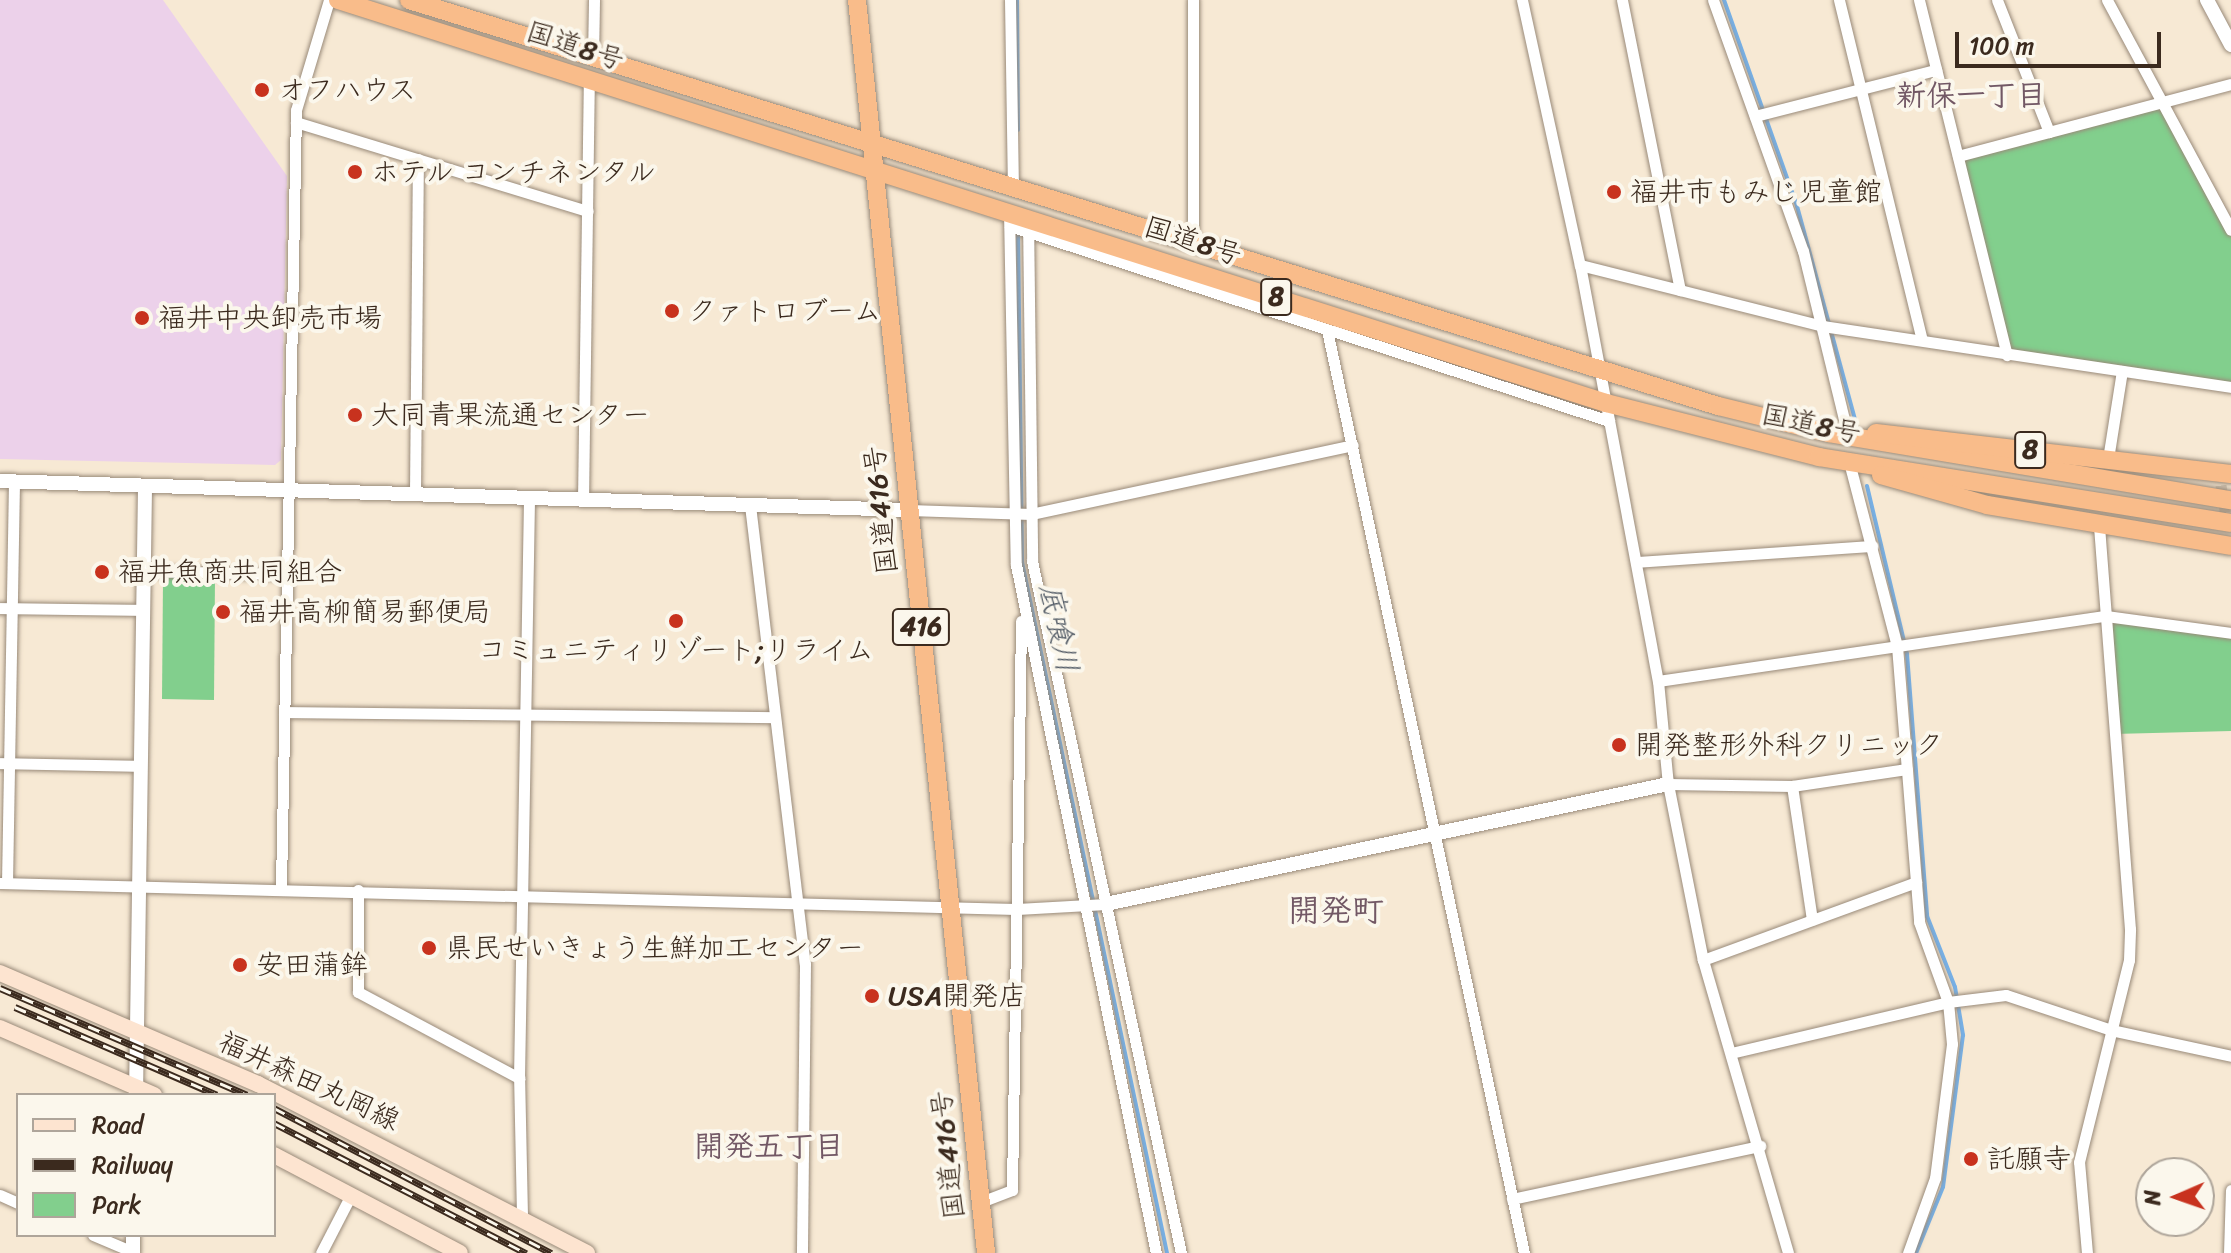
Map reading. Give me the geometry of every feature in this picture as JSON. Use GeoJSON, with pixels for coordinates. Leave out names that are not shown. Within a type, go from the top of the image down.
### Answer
{"type":"FeatureCollection","features":[{"type":"Feature","properties":{"kind":"highway","name":"国道8号"},"geometry":{"type":"LineString","coordinates":[[338,0],[875,170],[1009,219],[1607,412],[2230,536]]}},
{"type":"Feature","properties":{"kind":"highway","name":"国道8号"},"geometry":{"type":"LineString","coordinates":[[409,0],[1600,373],[1841,434],[2225,483]]}},
{"type":"Feature","properties":{"kind":"highway","name":"国道416号"},"geometry":{"type":"LineString","coordinates":[[857,0],[986,1253]]}},
{"type":"Feature","properties":{"kind":"highway","name":"8"},"geometry":{"type":"LineString","coordinates":[[1841,434],[1900,433],[2108,459],[2225,483]]}},
{"type":"Feature","properties":{"kind":"highway","name":"8"},"geometry":{"type":"LineString","coordinates":[[1849,462],[1918,489],[2099,526],[2230,536]]}},
{"type":"Feature","properties":{"kind":"main road","name":"福井森田丸岡線"},"geometry":{"type":"LineString","coordinates":[[0,973],[258,1084],[522,1216],[587,1253]]}},
{"type":"Feature","properties":{"kind":"main road"},"geometry":{"type":"LineString","coordinates":[[0,1028],[136,1091]]}},
{"type":"Feature","properties":{"kind":"main road"},"geometry":{"type":"LineString","coordinates":[[276,1156],[460,1253]]}},
{"type":"Feature","properties":{"kind":"street"},"geometry":{"type":"LineString","coordinates":[[281,886],[296,122],[329,0]]}},
{"type":"Feature","properties":{"kind":"street"},"geometry":{"type":"LineString","coordinates":[[593,58],[594,0]]}},
{"type":"Feature","properties":{"kind":"street"},"geometry":{"type":"LineString","coordinates":[[1010,0],[1013,187]]}},
{"type":"Feature","properties":{"kind":"street"},"geometry":{"type":"LineString","coordinates":[[1193,0],[1193,245]]}},
{"type":"Feature","properties":{"kind":"street"},"geometry":{"type":"LineString","coordinates":[[1522,0],[1580,265],[1636,562],[1658,681],[1668,784],[1703,960],[1760,1146],[1788,1253]]}},
{"type":"Feature","properties":{"kind":"street"},"geometry":{"type":"LineString","coordinates":[[1622,0],[1680,290]]}},
{"type":"Feature","properties":{"kind":"street"},"geometry":{"type":"LineString","coordinates":[[1713,0],[1803,251],[1823,326],[1841,434]]}},
{"type":"Feature","properties":{"kind":"street"},"geometry":{"type":"LineString","coordinates":[[1839,0],[1922,340]]}},
{"type":"Feature","properties":{"kind":"street"},"geometry":{"type":"LineString","coordinates":[[1919,0],[2007,355]]}},
{"type":"Feature","properties":{"kind":"street"},"geometry":{"type":"LineString","coordinates":[[1997,0],[2049,132]]}},
{"type":"Feature","properties":{"kind":"street"},"geometry":{"type":"LineString","coordinates":[[2107,0],[2231,230]]}},
{"type":"Feature","properties":{"kind":"street"},"geometry":{"type":"LineString","coordinates":[[2207,0],[2231,45]]}},
{"type":"Feature","properties":{"kind":"street"},"geometry":{"type":"LineString","coordinates":[[1755,116],[1936,70]]}},
{"type":"Feature","properties":{"kind":"street"},"geometry":{"type":"LineString","coordinates":[[583,500],[589,79]]}},
{"type":"Feature","properties":{"kind":"street"},"geometry":{"type":"LineString","coordinates":[[1958,156],[2231,84]]}},
{"type":"Feature","properties":{"kind":"street"},"geometry":{"type":"LineString","coordinates":[[296,122],[588,211]]}},
{"type":"Feature","properties":{"kind":"street"},"geometry":{"type":"LineString","coordinates":[[415,494],[418,159]]}},
{"type":"Feature","properties":{"kind":"street"},"geometry":{"type":"LineString","coordinates":[[981,1202],[1012,1190],[1021,599],[1014,514],[1009,219]]}},
{"type":"Feature","properties":{"kind":"street"},"geometry":{"type":"LineString","coordinates":[[1181,1253],[1032,561],[1028,224],[1327,330],[1607,412]]}},
{"type":"Feature","properties":{"kind":"street"},"geometry":{"type":"LineString","coordinates":[[1580,265],[1823,326],[2231,387]]}},
{"type":"Feature","properties":{"kind":"street"},"geometry":{"type":"LineString","coordinates":[[1327,330],[1524,1253]]}},
{"type":"Feature","properties":{"kind":"street"},"geometry":{"type":"LineString","coordinates":[[2108,459],[2122,371]]}},
{"type":"Feature","properties":{"kind":"street"},"geometry":{"type":"LineString","coordinates":[[1353,445],[1031,514],[7,481],[4,883],[281,886],[951,904],[1017,909],[1087,908],[1668,784],[1792,786],[1907,769]]}},
{"type":"Feature","properties":{"kind":"street"},"geometry":{"type":"LineString","coordinates":[[1849,462],[1897,646],[1919,922],[1948,1002],[1952,1044],[1935,1178],[1908,1253]]}},
{"type":"Feature","properties":{"kind":"street"},"geometry":{"type":"LineString","coordinates":[[136,1091],[145,486]]}},
{"type":"Feature","properties":{"kind":"street"},"geometry":{"type":"LineString","coordinates":[[522,1216],[519,1078],[529,498]]}},
{"type":"Feature","properties":{"kind":"street"},"geometry":{"type":"LineString","coordinates":[[750,505],[805,963],[802,1253]]}},
{"type":"Feature","properties":{"kind":"street"},"geometry":{"type":"LineString","coordinates":[[2087,1253],[2079,1162],[2129,960],[2130,929],[2099,526]]}},
{"type":"Feature","properties":{"kind":"street"},"geometry":{"type":"LineString","coordinates":[[1636,562],[1872,546]]}},
{"type":"Feature","properties":{"kind":"street"},"geometry":{"type":"LineString","coordinates":[[144,571],[286,574]]}},
{"type":"Feature","properties":{"kind":"street"},"geometry":{"type":"LineString","coordinates":[[1021,599],[1156,1253]]}},
{"type":"Feature","properties":{"kind":"street"},"geometry":{"type":"LineString","coordinates":[[6,608],[144,610]]}},
{"type":"Feature","properties":{"kind":"street"},"geometry":{"type":"LineString","coordinates":[[1658,681],[2106,616],[2231,633]]}},
{"type":"Feature","properties":{"kind":"street"},"geometry":{"type":"LineString","coordinates":[[284,712],[775,717]]}},
{"type":"Feature","properties":{"kind":"street"},"geometry":{"type":"LineString","coordinates":[[4,763],[141,766]]}},
{"type":"Feature","properties":{"kind":"street"},"geometry":{"type":"LineString","coordinates":[[1792,786],[1812,920]]}},
{"type":"Feature","properties":{"kind":"street"},"geometry":{"type":"LineString","coordinates":[[1703,960],[1916,882]]}},
{"type":"Feature","properties":{"kind":"street"},"geometry":{"type":"LineString","coordinates":[[358,890],[358,992],[519,1078]]}},
{"type":"Feature","properties":{"kind":"street"},"geometry":{"type":"LineString","coordinates":[[1731,1053],[1948,1002],[2006,995],[2111,1030],[2231,1056]]}},
{"type":"Feature","properties":{"kind":"street"},"geometry":{"type":"LineString","coordinates":[[1512,1199],[1760,1146]]}},
{"type":"Feature","properties":{"kind":"street"},"geometry":{"type":"LineString","coordinates":[[2229,1253],[2231,1190]]}},
{"type":"Feature","properties":{"kind":"street"},"geometry":{"type":"LineString","coordinates":[[321,1253],[351,1195]]}},
{"type":"Feature","properties":{"kind":"street"},"geometry":{"type":"LineString","coordinates":[[98,1237],[133,1252]]}},
{"type":"Feature","properties":{"kind":"shaded area","name":"福井中央卸売市場"},"geometry":{"type":"Polygon","coordinates":[[[0,0],[163,0],[287,176],[281,460],[275,465],[0,459],[0,0]]]}},
{"type":"Feature","properties":{"kind":"green space"},"geometry":{"type":"Polygon","coordinates":[[[2162,102],[2231,230],[2231,388],[2007,355],[1958,156],[2162,102]]]}},
{"type":"Feature","properties":{"kind":"green space"},"geometry":{"type":"Polygon","coordinates":[[[168,577],[215,577],[214,700],[162,699],[163,580],[168,577]]]}},
{"type":"Feature","properties":{"kind":"green space"},"geometry":{"type":"Polygon","coordinates":[[[2106,621],[2231,634],[2231,731],[2114,734],[2106,621]]]}},
{"type":"Feature","properties":{"kind":"waterway","name":"底喰川"},"geometry":{"type":"LineString","coordinates":[[1017,0],[1018,130]]}},
{"type":"Feature","properties":{"kind":"waterway"},"geometry":{"type":"LineString","coordinates":[[1724,0],[1797,206],[1855,419]]}},
{"type":"Feature","properties":{"kind":"waterway","name":"底喰川"},"geometry":{"type":"LineString","coordinates":[[1018,230],[1022,562],[1167,1253]]}},
{"type":"Feature","properties":{"kind":"waterway"},"geometry":{"type":"LineString","coordinates":[[1867,486],[1907,654],[1927,916],[1955,987],[1963,1035],[1943,1187],[1916,1253]]}},
{"type":"Feature","properties":{"kind":"tunnel"},"geometry":{"type":"LineString","coordinates":[[2221,485],[2227,524]]}},
{"type":"Feature","properties":{"kind":"railway"},"geometry":{"type":"LineString","coordinates":[[0,988],[242,1093]]}},
{"type":"Feature","properties":{"kind":"railway"},"geometry":{"type":"LineString","coordinates":[[15,1007],[212,1093]]}},
{"type":"Feature","properties":{"kind":"railway"},"geometry":{"type":"LineString","coordinates":[[276,1109],[551,1253]]}},
{"type":"Feature","properties":{"kind":"railway"},"geometry":{"type":"LineString","coordinates":[[276,1124],[526,1253]]}},
{"type":"Feature","properties":{"kind":"place","name":"オフハウス"},"geometry":{"type":"Point","coordinates":[262,90]}},
{"type":"Feature","properties":{"kind":"place","name":"ホテル コンチネンタル"},"geometry":{"type":"Point","coordinates":[355,172]}},
{"type":"Feature","properties":{"kind":"place","name":"福井市もみじ児童館"},"geometry":{"type":"Point","coordinates":[1614,192]}},
{"type":"Feature","properties":{"kind":"place","name":"クァトロブーム"},"geometry":{"type":"Point","coordinates":[672,311]}},
{"type":"Feature","properties":{"kind":"place","name":"福井中央卸売市場"},"geometry":{"type":"Point","coordinates":[142,318]}},
{"type":"Feature","properties":{"kind":"place","name":"大同青果流通センター"},"geometry":{"type":"Point","coordinates":[355,415]}},
{"type":"Feature","properties":{"kind":"place","name":"福井魚商共同組合"},"geometry":{"type":"Point","coordinates":[102,572]}},
{"type":"Feature","properties":{"kind":"place","name":"福井高柳簡易郵便局"},"geometry":{"type":"Point","coordinates":[223,612]}},
{"type":"Feature","properties":{"kind":"place","name":"コミュニティリゾート;リライム"},"geometry":{"type":"Point","coordinates":[676,621]}},
{"type":"Feature","properties":{"kind":"place","name":"開発整形外科クリニック"},"geometry":{"type":"Point","coordinates":[1619,745]}},
{"type":"Feature","properties":{"kind":"place","name":"県民せいきょう生鮮加工センター"},"geometry":{"type":"Point","coordinates":[429,948]}},
{"type":"Feature","properties":{"kind":"place","name":"安田蒲鉾"},"geometry":{"type":"Point","coordinates":[240,965]}},
{"type":"Feature","properties":{"kind":"place","name":"USA開発店"},"geometry":{"type":"Point","coordinates":[872,996]}},
{"type":"Feature","properties":{"kind":"place","name":"託願寺"},"geometry":{"type":"Point","coordinates":[1971,1159]}},
{"type":"Feature","properties":{"kind":"district","name":"新保一丁目"},"geometry":{"type":"Point","coordinates":[1971,95]}},
{"type":"Feature","properties":{"kind":"district","name":"開発町"},"geometry":{"type":"Point","coordinates":[1336,911]}},
{"type":"Feature","properties":{"kind":"district","name":"開発五丁目"},"geometry":{"type":"Point","coordinates":[769,1146]}}]}
